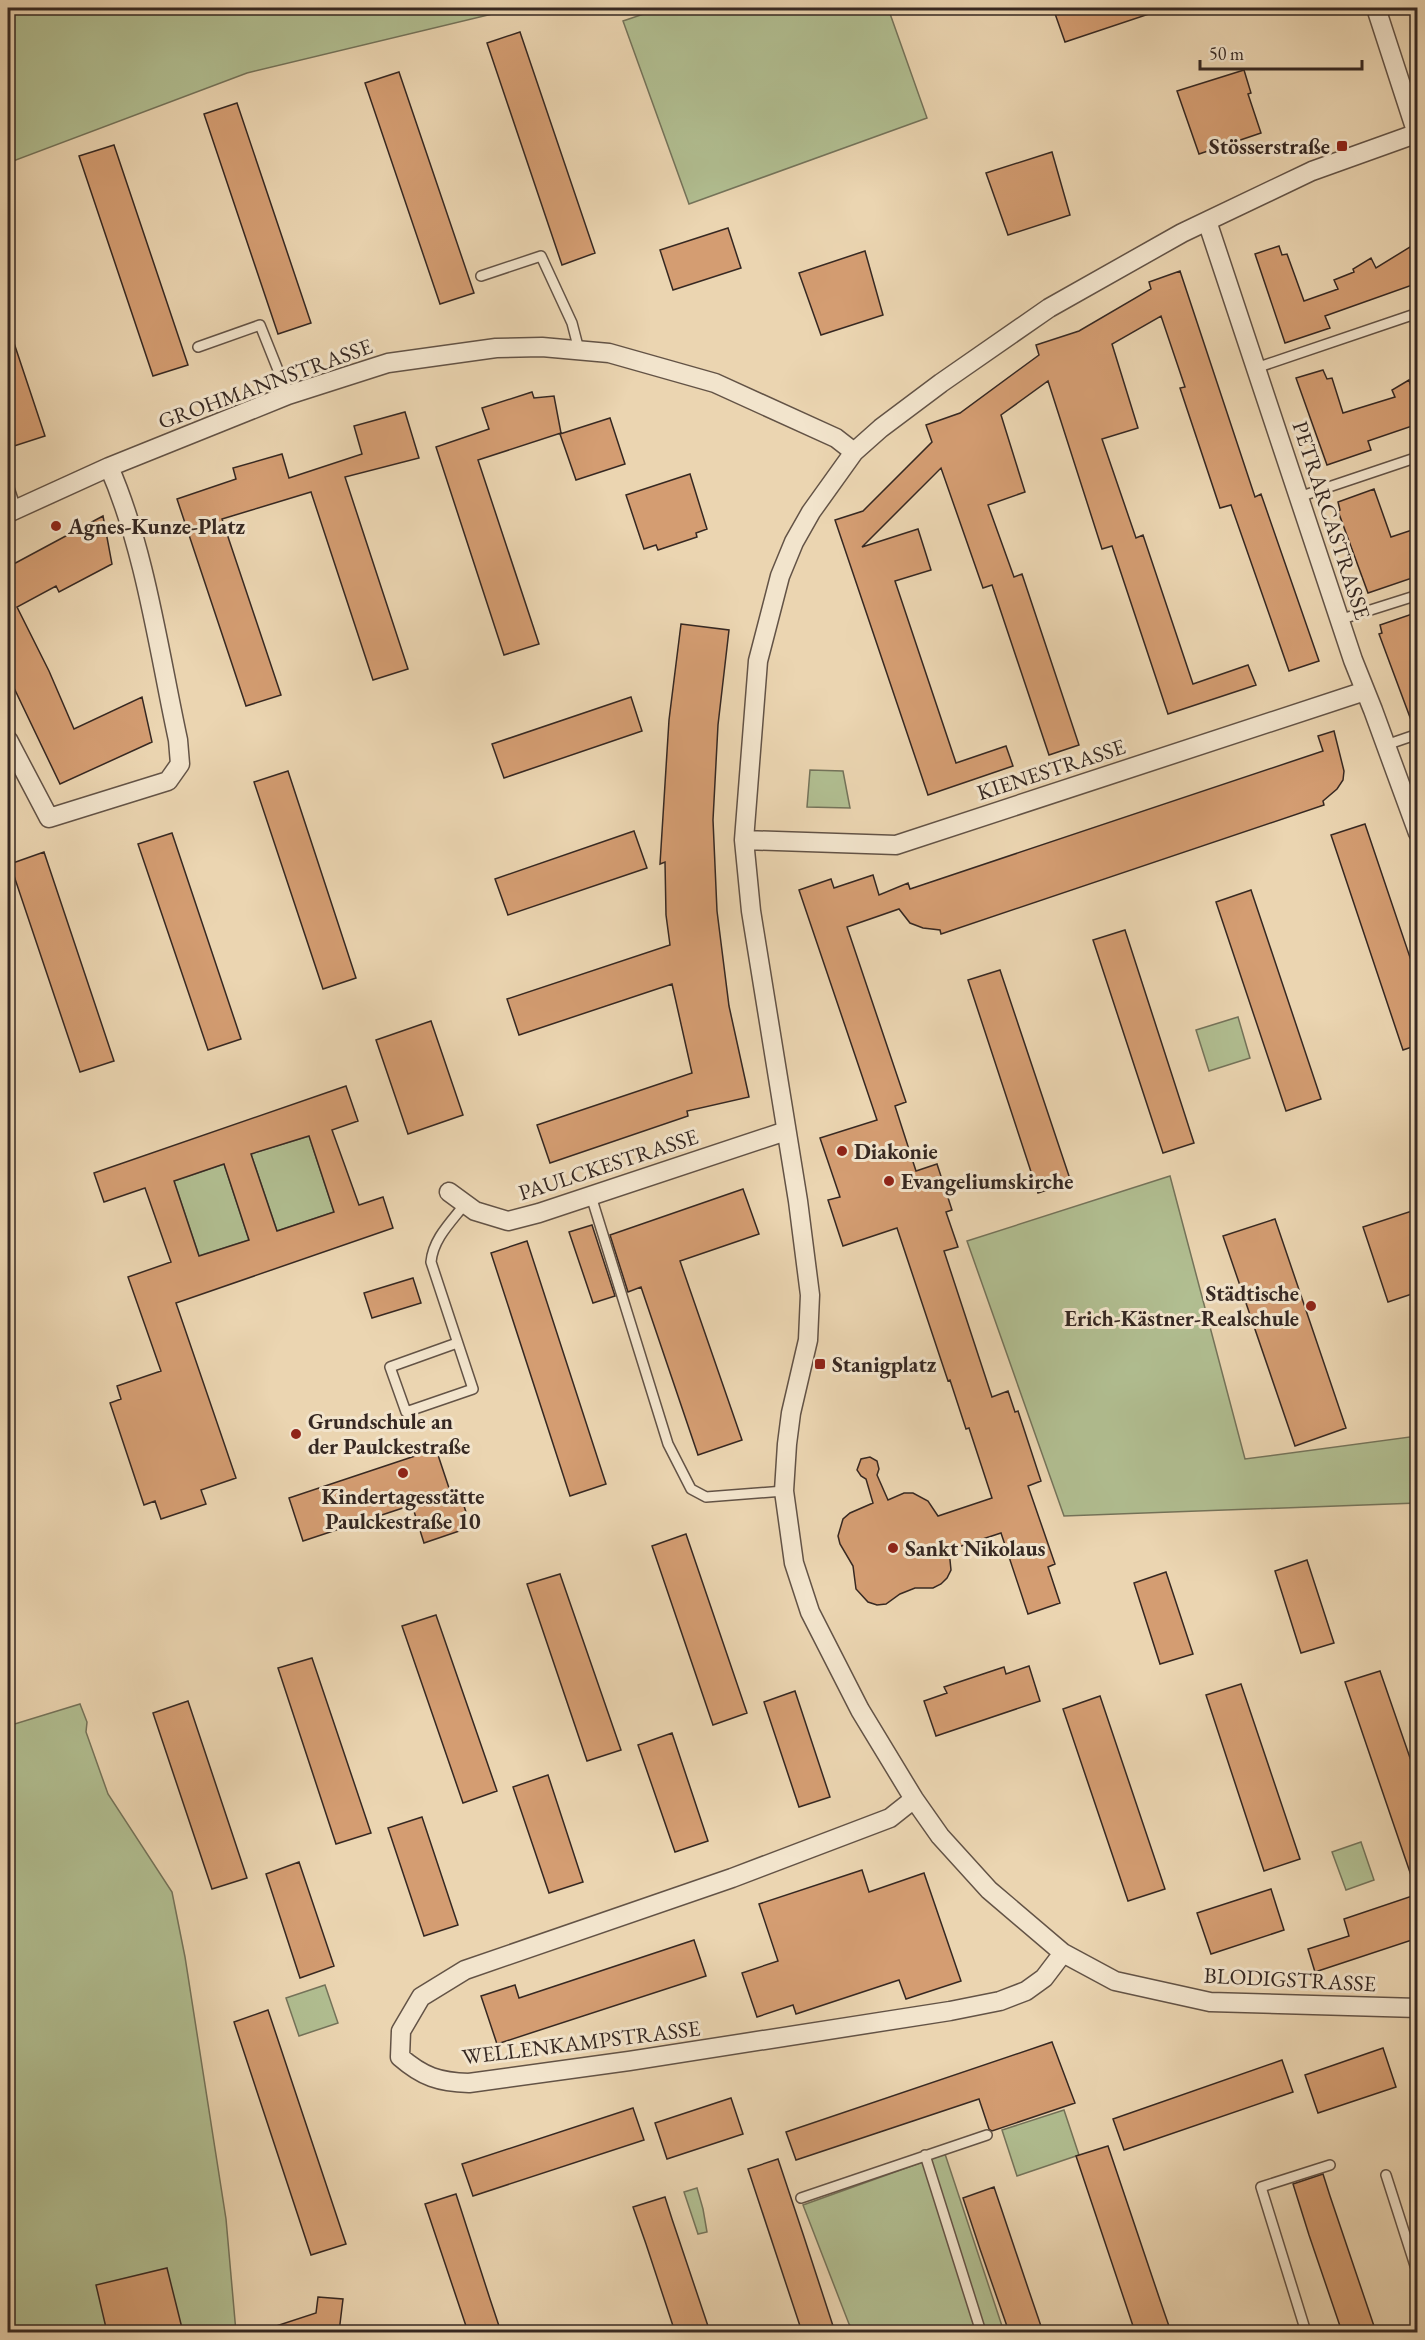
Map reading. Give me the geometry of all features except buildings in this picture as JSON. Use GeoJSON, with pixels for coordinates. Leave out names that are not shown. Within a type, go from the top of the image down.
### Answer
{"type":"FeatureCollection","features":[{"type":"Feature","properties":{"kind":"street"},"geometry":{"type":"LineString","coordinates":[[784,1491],[791,1413],[806,1352],[811,1316],[809,1276],[751,911],[744,840],[758,661],[780,576],[794,542],[811,512],[854,452],[941,382],[1049,308],[1207,220],[1312,171],[1417,134],[1376,8]]}},
{"type":"Feature","properties":{"kind":"street","name":"PETRARCASTRASSE"},"geometry":{"type":"LineString","coordinates":[[1207,220],[1340,620],[1418,833]]}},
{"type":"Feature","properties":{"kind":"street","name":"GROHMANNSTRASSE"},"geometry":{"type":"LineString","coordinates":[[12,511],[109,467],[288,395],[388,363],[496,348],[609,353],[714,383],[836,438],[854,452]]}},
{"type":"Feature","properties":{"kind":"street"},"geometry":{"type":"LineString","coordinates":[[8,740],[50,818],[168,781],[180,764],[178,740],[139,559],[120,492],[109,467]]}},
{"type":"Feature","properties":{"kind":"street","name":"KIENESTRASSE"},"geometry":{"type":"LineString","coordinates":[[744,840],[896,845],[1365,691]]}},
{"type":"Feature","properties":{"kind":"street","name":"PAULCKESTRASSE"},"geometry":{"type":"LineString","coordinates":[[448,1192],[475,1211],[508,1221],[786,1131]]}},
{"type":"Feature","properties":{"kind":"street","name":"BLODIGSTRASSE"},"geometry":{"type":"LineString","coordinates":[[784,1491],[798,1579],[810,1612],[860,1710],[939,1836],[989,1890],[1062,1953],[1115,1981],[1210,2002],[1418,2008]]}},
{"type":"Feature","properties":{"kind":"street","name":"WELLENKAMPSTRASSE"},"geometry":{"type":"LineString","coordinates":[[914,1799],[890,1818],[732,1878],[465,1970],[421,1997],[401,2031],[400,2057],[415,2071],[430,2077],[448,2082],[469,2083],[866,2024],[1000,2001],[1026,1992],[1044,1978],[1062,1953]]}},
{"type":"Feature","properties":{"kind":"lane"},"geometry":{"type":"LineString","coordinates":[[481,276],[541,256],[572,323],[579,350]]}},
{"type":"Feature","properties":{"kind":"lane"},"geometry":{"type":"LineString","coordinates":[[1256,368],[1418,313]]}},
{"type":"Feature","properties":{"kind":"lane"},"geometry":{"type":"LineString","coordinates":[[198,347],[260,325],[288,395]]}},
{"type":"Feature","properties":{"kind":"lane"},"geometry":{"type":"LineString","coordinates":[[1299,497],[1418,457]]}},
{"type":"Feature","properties":{"kind":"lane"},"geometry":{"type":"LineString","coordinates":[[8,485],[12,511]]}},
{"type":"Feature","properties":{"kind":"lane"},"geometry":{"type":"LineString","coordinates":[[1340,620],[1418,595]]}},
{"type":"Feature","properties":{"kind":"lane"},"geometry":{"type":"LineString","coordinates":[[1386,745],[1418,734]]}},
{"type":"Feature","properties":{"kind":"lane"},"geometry":{"type":"LineString","coordinates":[[591,1196],[668,1444],[691,1489],[706,1497],[784,1491]]}},
{"type":"Feature","properties":{"kind":"lane"},"geometry":{"type":"LineString","coordinates":[[458,1343],[390,1367],[406,1412],[473,1389],[458,1343],[431,1263],[432,1251],[440,1236],[465,1204]]}},
{"type":"Feature","properties":{"kind":"lane"},"geometry":{"type":"LineString","coordinates":[[801,2198],[987,2135]]}},
{"type":"Feature","properties":{"kind":"lane"},"geometry":{"type":"LineString","coordinates":[[925,2155],[981,2332]]}},
{"type":"Feature","properties":{"kind":"lane"},"geometry":{"type":"LineString","coordinates":[[1306,2332],[1261,2187],[1330,2165]]}},
{"type":"Feature","properties":{"kind":"lane"},"geometry":{"type":"LineString","coordinates":[[1386,2175],[1418,2275]]}},
{"type":"Feature","properties":{"kind":"green space"},"geometry":{"type":"Polygon","coordinates":[[[8,8],[508,8],[509,10],[247,73],[8,163],[8,8]]]}},
{"type":"Feature","properties":{"kind":"green space"},"geometry":{"type":"Polygon","coordinates":[[[661,8],[888,8],[927,118],[689,204],[623,21],[661,8]]]}},
{"type":"Feature","properties":{"kind":"green space"},"geometry":{"type":"Polygon","coordinates":[[[810,770],[843,771],[850,808],[807,807],[810,770]]]}},
{"type":"Feature","properties":{"kind":"green space"},"geometry":{"type":"Polygon","coordinates":[[[1238,1017],[1250,1058],[1209,1071],[1196,1030],[1238,1017]]]}},
{"type":"Feature","properties":{"kind":"green space"},"geometry":{"type":"Polygon","coordinates":[[[309,1136],[334,1212],[277,1231],[251,1154],[309,1136]]]}},
{"type":"Feature","properties":{"kind":"green space"},"geometry":{"type":"Polygon","coordinates":[[[224,1164],[249,1240],[199,1256],[174,1181],[224,1164]]]}},
{"type":"Feature","properties":{"kind":"green space"},"geometry":{"type":"Polygon","coordinates":[[[1170,1176],[1245,1459],[1417,1436],[1417,1503],[1064,1516],[967,1241],[1170,1176]]]}},
{"type":"Feature","properties":{"kind":"green space"},"geometry":{"type":"Polygon","coordinates":[[[80,1704],[87,1722],[86,1732],[108,1794],[172,1892],[185,1957],[226,2219],[236,2332],[8,2332],[8,1726],[80,1704]]]}},
{"type":"Feature","properties":{"kind":"green space"},"geometry":{"type":"Polygon","coordinates":[[[1361,1842],[1374,1880],[1346,1890],[1332,1852],[1361,1842]]]}},
{"type":"Feature","properties":{"kind":"green space"},"geometry":{"type":"Polygon","coordinates":[[[325,1985],[338,2023],[299,2036],[286,1998],[325,1985]]]}},
{"type":"Feature","properties":{"kind":"green space"},"geometry":{"type":"Polygon","coordinates":[[[1064,2110],[1079,2155],[1017,2176],[1002,2130],[1064,2110]]]}},
{"type":"Feature","properties":{"kind":"green space"},"geometry":{"type":"Polygon","coordinates":[[[945,2154],[1004,2332],[855,2332],[849,2324],[803,2205],[945,2154]]]}},
{"type":"Feature","properties":{"kind":"green space"},"geometry":{"type":"Polygon","coordinates":[[[697,2188],[707,2232],[698,2234],[684,2192],[697,2188]]]}},
{"type":"Feature","properties":{"kind":"place","name":"Stösserstraße"},"geometry":{"type":"Point","coordinates":[1342,146]}},
{"type":"Feature","properties":{"kind":"place","name":"Agnes-Kunze-Platz"},"geometry":{"type":"Point","coordinates":[56,526]}},
{"type":"Feature","properties":{"kind":"place","name":"Diakonie"},"geometry":{"type":"Point","coordinates":[842,1151]}},
{"type":"Feature","properties":{"kind":"place","name":"Evangeliumskirche"},"geometry":{"type":"Point","coordinates":[889,1181]}},
{"type":"Feature","properties":{"kind":"place","name":"Städtische Erich-Kästner-Realschule"},"geometry":{"type":"Point","coordinates":[1311,1306]}},
{"type":"Feature","properties":{"kind":"place","name":"Stanigplatz"},"geometry":{"type":"Point","coordinates":[820,1364]}},
{"type":"Feature","properties":{"kind":"place","name":"Grundschule an der Paulckestraße"},"geometry":{"type":"Point","coordinates":[296,1434]}},
{"type":"Feature","properties":{"kind":"place","name":"Kindertagesstätte Paulckestraße 10"},"geometry":{"type":"Point","coordinates":[403,1473]}},
{"type":"Feature","properties":{"kind":"place","name":"Sankt Nikolaus"},"geometry":{"type":"Point","coordinates":[893,1548]}}]}
